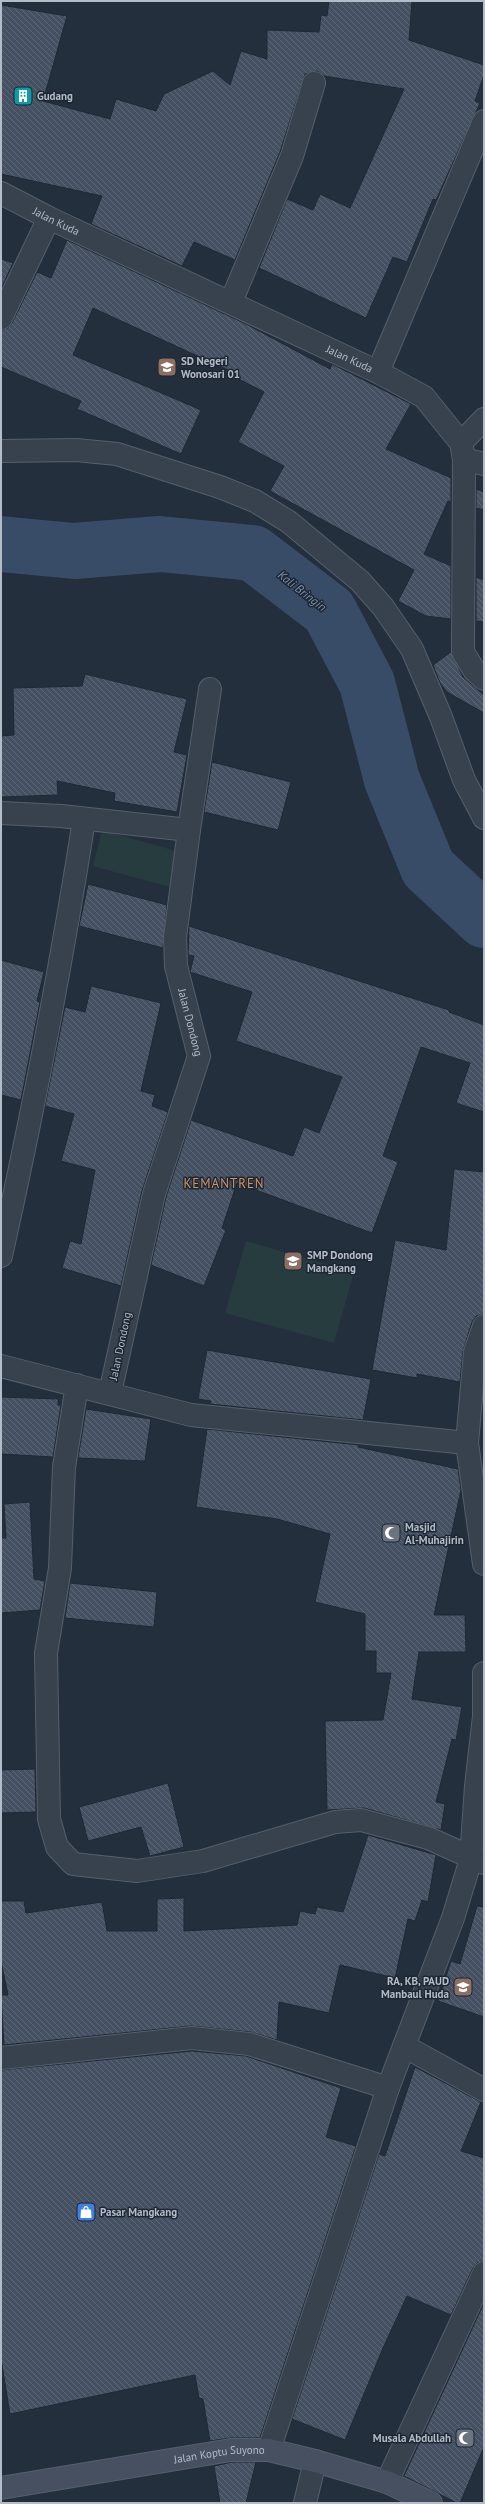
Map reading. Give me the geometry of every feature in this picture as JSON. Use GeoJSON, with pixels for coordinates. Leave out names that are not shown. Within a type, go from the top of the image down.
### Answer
{"type":"FeatureCollection","features":[{"type":"Feature","properties":{"kind":"main road","name":"Jalan Koptu Suyono"},"geometry":{"type":"LineString","coordinates":[[1,2488],[231,2450],[269,2450],[315,2461],[387,2482],[431,2503]]}},
{"type":"Feature","properties":{"kind":"street"},"geometry":{"type":"LineString","coordinates":[[231,302],[292,156],[314,83]]}},
{"type":"Feature","properties":{"kind":"street"},"geometry":{"type":"LineString","coordinates":[[378,372],[484,121]]}},
{"type":"Feature","properties":{"kind":"street","name":"Jalan Kuda"},"geometry":{"type":"LineString","coordinates":[[1,193],[49,218],[231,302],[378,372],[424,396],[470,455]]}},
{"type":"Feature","properties":{"kind":"street"},"geometry":{"type":"LineString","coordinates":[[1,318],[49,218]]}},
{"type":"Feature","properties":{"kind":"street"},"geometry":{"type":"LineString","coordinates":[[484,419],[470,455],[463,652],[474,670],[484,678]]}},
{"type":"Feature","properties":{"kind":"street"},"geometry":{"type":"LineString","coordinates":[[1,452],[76,450],[117,454],[220,487],[255,502],[288,522],[360,581],[383,607],[412,649],[441,716],[467,787],[484,818]]}},
{"type":"Feature","properties":{"kind":"street","name":"Jalan Dondong"},"geometry":{"type":"LineString","coordinates":[[110,1393],[154,1194],[199,1056],[176,966],[175,937],[210,689]]}},
{"type":"Feature","properties":{"kind":"street"},"geometry":{"type":"LineString","coordinates":[[1,813],[61,816],[84,820],[189,830]]}},
{"type":"Feature","properties":{"kind":"street"},"geometry":{"type":"LineString","coordinates":[[1,1256],[38,1091],[60,970],[84,820]]}},
{"type":"Feature","properties":{"kind":"street"},"geometry":{"type":"LineString","coordinates":[[484,1326],[476,1352],[467,1443],[484,1564]]}},
{"type":"Feature","properties":{"kind":"street"},"geometry":{"type":"LineString","coordinates":[[1,1366],[191,1415],[467,1443]]}},
{"type":"Feature","properties":{"kind":"street"},"geometry":{"type":"LineString","coordinates":[[76,1385],[64,1468],[60,1568],[46,1653],[49,1819],[57,1848],[73,1864],[137,1871],[203,1861],[335,1822],[361,1820],[428,1838],[478,1861]]}},
{"type":"Feature","properties":{"kind":"street"},"geometry":{"type":"LineString","coordinates":[[269,2450],[388,2088],[453,1918],[478,1861],[476,1786],[484,1716],[484,1673]]}},
{"type":"Feature","properties":{"kind":"street"},"geometry":{"type":"LineString","coordinates":[[1,2058],[192,2038],[249,2044],[388,2088]]}},
{"type":"Feature","properties":{"kind":"street"},"geometry":{"type":"LineString","coordinates":[[404,2046],[484,2090]]}},
{"type":"Feature","properties":{"kind":"street"},"geometry":{"type":"LineString","coordinates":[[387,2482],[484,2274]]}},
{"type":"Feature","properties":{"kind":"street"},"geometry":{"type":"LineString","coordinates":[[305,2503],[315,2461]]}},
{"type":"Feature","properties":{"kind":"green space"},"geometry":{"type":"Polygon","coordinates":[[[102,830],[183,853],[173,888],[93,866],[102,830]]]}},
{"type":"Feature","properties":{"kind":"green space"},"geometry":{"type":"Polygon","coordinates":[[[246,1241],[354,1272],[334,1343],[225,1313],[246,1241]]]}},
{"type":"Feature","properties":{"kind":"building"},"geometry":{"type":"Polygon","coordinates":[[[329,1],[412,1],[409,40],[484,65],[484,75],[475,101],[480,103],[436,200],[433,199],[407,262],[393,257],[366,318],[259,268],[287,199],[313,210],[320,194],[350,208],[404,89],[324,76],[317,71],[305,74],[280,152],[235,260],[194,242],[182,266],[91,224],[102,196],[1,174],[1,5],[67,16],[43,101],[110,119],[116,99],[156,111],[164,94],[213,71],[230,85],[241,51],[267,59],[267,30],[319,32],[321,15],[327,16],[329,1]]]}},
{"type":"Feature","properties":{"kind":"building"},"geometry":{"type":"Polygon","coordinates":[[[67,240],[246,324],[330,369],[332,364],[411,404],[386,449],[451,478],[451,502],[448,501],[424,554],[451,566],[451,619],[426,616],[398,601],[414,570],[270,491],[284,466],[238,442],[264,392],[227,373],[228,370],[93,308],[73,355],[201,410],[181,454],[77,409],[81,401],[1,367],[1,330],[8,328],[12,323],[37,272],[51,278],[67,240]]]}},
{"type":"Feature","properties":{"kind":"building"},"geometry":{"type":"Polygon","coordinates":[[[1,259],[13,263],[1,289],[1,259]]]}},
{"type":"Feature","properties":{"kind":"building"},"geometry":{"type":"Polygon","coordinates":[[[476,489],[484,492],[484,510],[476,508],[476,489]]]}},
{"type":"Feature","properties":{"kind":"building"},"geometry":{"type":"Polygon","coordinates":[[[476,577],[484,580],[484,622],[476,621],[476,577]]]}},
{"type":"Feature","properties":{"kind":"building"},"geometry":{"type":"Polygon","coordinates":[[[451,652],[463,677],[484,695],[484,713],[447,692],[440,683],[433,665],[451,652]]]}},
{"type":"Feature","properties":{"kind":"building"},"geometry":{"type":"Polygon","coordinates":[[[85,674],[187,699],[174,752],[187,755],[177,812],[114,801],[115,793],[57,781],[58,795],[1,797],[1,736],[14,735],[13,688],[82,686],[85,674]]]}},
{"type":"Feature","properties":{"kind":"building"},"geometry":{"type":"Polygon","coordinates":[[[212,762],[291,782],[278,830],[204,812],[212,762]]]}},
{"type":"Feature","properties":{"kind":"building"},"geometry":{"type":"Polygon","coordinates":[[[88,884],[167,905],[163,948],[79,926],[88,884]]]}},
{"type":"Feature","properties":{"kind":"building"},"geometry":{"type":"Polygon","coordinates":[[[189,926],[449,1010],[449,1012],[484,1025],[484,1112],[456,1103],[470,1063],[421,1047],[383,1156],[398,1162],[372,1233],[237,1183],[222,1228],[226,1230],[204,1286],[151,1265],[166,1197],[191,1120],[293,1156],[304,1127],[319,1133],[342,1077],[236,1041],[252,992],[190,972],[194,956],[188,955],[189,926]]]}},
{"type":"Feature","properties":{"kind":"building"},"geometry":{"type":"Polygon","coordinates":[[[1,960],[44,972],[37,1001],[40,1002],[21,1100],[1,1095],[1,960]]]}},
{"type":"Feature","properties":{"kind":"building"},"geometry":{"type":"Polygon","coordinates":[[[91,986],[161,1003],[141,1091],[155,1095],[152,1106],[168,1112],[142,1191],[121,1286],[62,1268],[70,1241],[81,1244],[95,1170],[61,1161],[74,1114],[45,1106],[65,1007],[85,1012],[91,986]]]}},
{"type":"Feature","properties":{"kind":"building"},"geometry":{"type":"Polygon","coordinates":[[[454,1169],[484,1172],[484,1314],[476,1316],[472,1322],[463,1351],[460,1382],[417,1374],[417,1378],[372,1370],[395,1240],[446,1250],[454,1169]]]}},
{"type":"Feature","properties":{"kind":"building"},"geometry":{"type":"Polygon","coordinates":[[[207,1350],[371,1379],[363,1420],[210,1404],[211,1401],[198,1399],[207,1350]]]}},
{"type":"Feature","properties":{"kind":"building"},"geometry":{"type":"Polygon","coordinates":[[[1,1397],[58,1399],[58,1405],[61,1405],[53,1457],[1,1454],[1,1397]]]}},
{"type":"Feature","properties":{"kind":"building"},"geometry":{"type":"Polygon","coordinates":[[[86,1409],[151,1419],[145,1461],[78,1458],[86,1409]]]}},
{"type":"Feature","properties":{"kind":"building"},"geometry":{"type":"Polygon","coordinates":[[[207,1429],[359,1445],[358,1447],[458,1469],[461,1490],[434,1615],[465,1615],[466,1652],[419,1652],[412,1699],[462,1707],[456,1740],[452,1739],[436,1802],[445,1804],[441,1830],[364,1808],[327,1810],[325,1721],[383,1720],[391,1673],[376,1673],[376,1651],[365,1651],[365,1614],[315,1602],[330,1534],[277,1519],[196,1507],[207,1429]]]}},
{"type":"Feature","properties":{"kind":"building"},"geometry":{"type":"Polygon","coordinates":[[[30,1502],[34,1579],[45,1581],[40,1610],[1,1613],[1,1538],[6,1538],[4,1504],[30,1502]]]}},
{"type":"Feature","properties":{"kind":"building"},"geometry":{"type":"Polygon","coordinates":[[[70,1583],[157,1592],[154,1627],[65,1618],[70,1583]]]}},
{"type":"Feature","properties":{"kind":"building"},"geometry":{"type":"Polygon","coordinates":[[[35,1769],[36,1812],[1,1813],[1,1770],[35,1769]]]}},
{"type":"Feature","properties":{"kind":"building"},"geometry":{"type":"Polygon","coordinates":[[[168,1783],[184,1847],[150,1856],[141,1827],[88,1841],[79,1807],[168,1783]]]}},
{"type":"Feature","properties":{"kind":"building"},"geometry":{"type":"Polygon","coordinates":[[[368,1835],[436,1855],[428,1902],[422,1900],[415,1921],[408,1919],[395,1978],[340,1965],[329,2013],[279,2002],[277,2040],[250,2032],[191,2026],[4,2045],[1,1995],[8,1995],[1,1961],[1,1901],[24,1901],[26,1913],[102,1902],[107,1931],[157,1931],[157,1899],[184,1898],[184,1931],[297,1925],[300,1911],[315,1914],[317,1907],[343,1912],[368,1835]]]}},
{"type":"Feature","properties":{"kind":"building","name":"RA, KB, PAUD Manbaul Huda"},"geometry":{"type":"Polygon","coordinates":[[[477,1906],[484,1907],[484,2017],[438,2001],[451,1961],[460,1964],[477,1906]]]}},
{"type":"Feature","properties":{"kind":"building"},"geometry":{"type":"Polygon","coordinates":[[[192,2051],[246,2056],[341,2088],[326,2137],[356,2146],[260,2438],[231,2438],[210,2441],[203,2399],[199,2398],[195,2375],[10,2414],[1,2359],[1,2070],[192,2051]]]}},
{"type":"Feature","properties":{"kind":"building"},"geometry":{"type":"Polygon","coordinates":[[[415,2067],[481,2102],[461,2151],[484,2158],[484,2261],[477,2263],[473,2268],[451,2315],[407,2296],[383,2348],[345,2440],[292,2419],[379,2154],[385,2156],[415,2067]]]}},
{"type":"Feature","properties":{"kind":"building","name":"Musala Abdullah"},"geometry":{"type":"Polygon","coordinates":[[[484,2303],[484,2447],[460,2503],[457,2503],[404,2476],[484,2303]]]}},
{"type":"Feature","properties":{"kind":"building"},"geometry":{"type":"Polygon","coordinates":[[[232,2462],[256,2462],[246,2503],[220,2503],[214,2466],[232,2462]]]}},
{"type":"Feature","properties":{"kind":"waterway","name":"Kali Bringin"},"geometry":{"type":"LineString","coordinates":[[1,544],[74,551],[160,544],[253,553],[329,611],[367,683],[392,780],[428,868],[484,920]]}},
{"type":"Feature","properties":{"kind":"place","name":"Gudang"},"geometry":{"type":"Point","coordinates":[23,96]}},
{"type":"Feature","properties":{"kind":"place","name":"SD Negeri Wonosari 01"},"geometry":{"type":"Point","coordinates":[167,367]}},
{"type":"Feature","properties":{"kind":"place","name":"SMP Dondong Mangkang"},"geometry":{"type":"Point","coordinates":[293,1261]}},
{"type":"Feature","properties":{"kind":"place","name":"Masjid Al-Muhajirin"},"geometry":{"type":"Point","coordinates":[391,1533]}},
{"type":"Feature","properties":{"kind":"place","name":"RA, KB, PAUD Manbaul Huda"},"geometry":{"type":"Point","coordinates":[463,1987]}},
{"type":"Feature","properties":{"kind":"place","name":"Pasar Mangkang"},"geometry":{"type":"Point","coordinates":[86,2212]}},
{"type":"Feature","properties":{"kind":"place","name":"Musala Abdullah"},"geometry":{"type":"Point","coordinates":[465,2438]}},
{"type":"Feature","properties":{"kind":"district","name":"KEMANTREN"},"geometry":{"type":"Point","coordinates":[224,1183]}}]}
